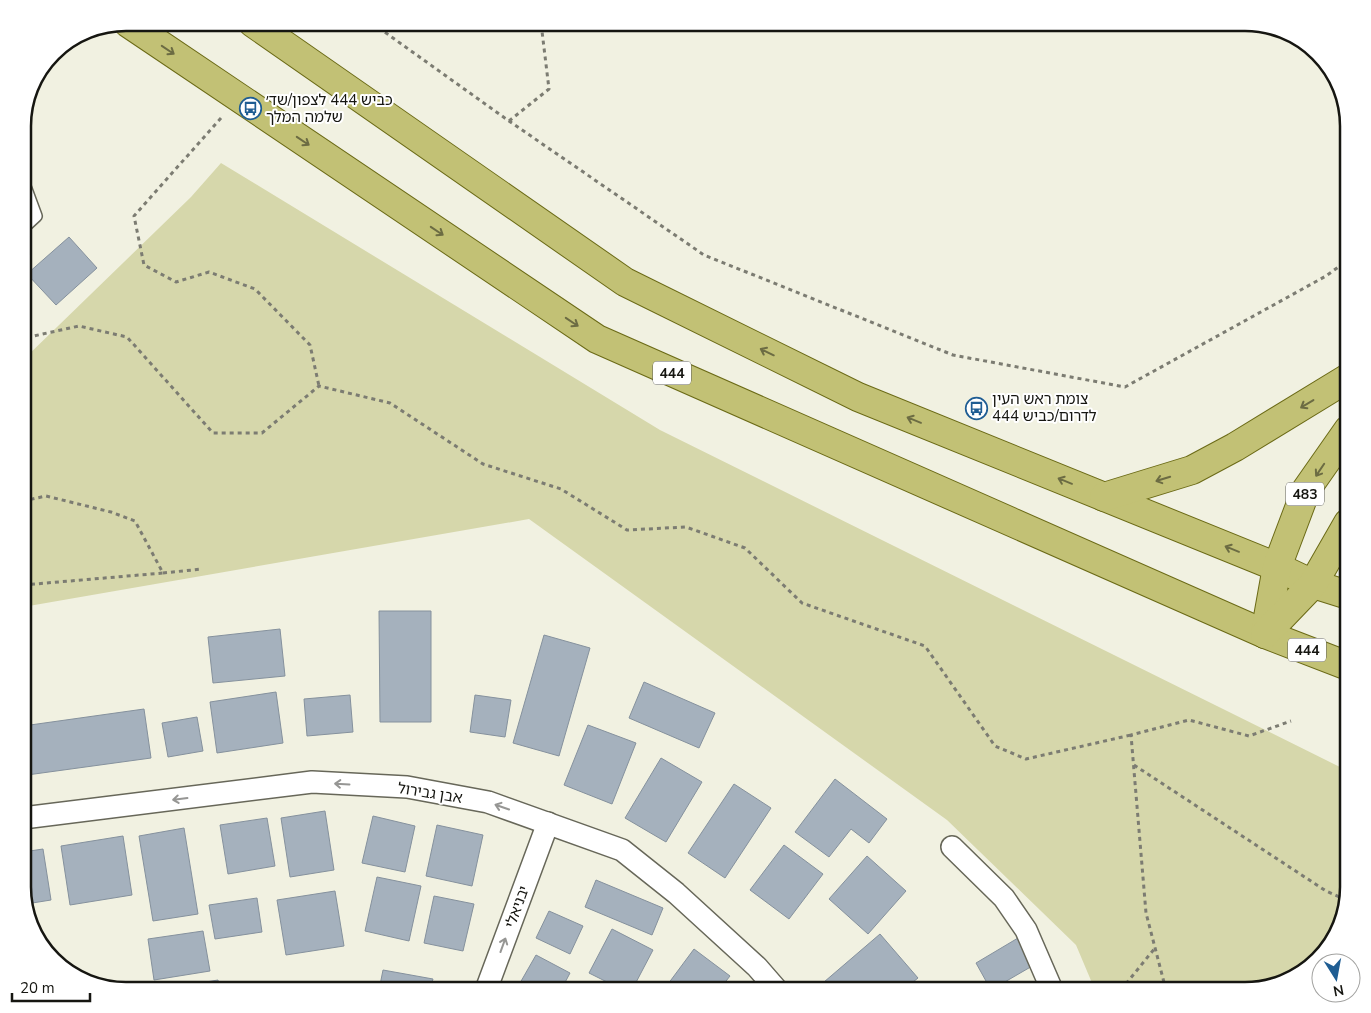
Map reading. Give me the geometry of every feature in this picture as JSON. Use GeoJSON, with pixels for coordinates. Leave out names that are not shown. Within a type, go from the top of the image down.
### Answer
{"type":"FeatureCollection","features":[{"type":"Feature","properties":{"kind":"main road","name":"444"},"geometry":{"type":"LineString","coordinates":[[141,31],[596,339],[1265,634],[1340,663]]}},
{"type":"Feature","properties":{"kind":"main road"},"geometry":{"type":"LineString","coordinates":[[266,31],[625,282],[858,397],[1277,567],[1313,584],[1340,592]]}},
{"type":"Feature","properties":{"kind":"main road"},"geometry":{"type":"LineString","coordinates":[[1104,497],[1192,470],[1235,447],[1340,383]]}},
{"type":"Feature","properties":{"kind":"main road","name":"483"},"geometry":{"type":"LineString","coordinates":[[1265,634],[1277,567],[1306,490],[1340,441]]}},
{"type":"Feature","properties":{"kind":"main road"},"geometry":{"type":"LineString","coordinates":[[1265,634],[1313,584],[1340,537]]}},
{"type":"Feature","properties":{"kind":"street","name":"אבן גבירול"},"geometry":{"type":"LineString","coordinates":[[31,817],[312,782],[407,787],[488,802],[622,850],[683,900],[757,967],[770,982]]}},
{"type":"Feature","properties":{"kind":"street","name":"יבניאלי"},"geometry":{"type":"LineString","coordinates":[[489,982],[548,823]]}},
{"type":"Feature","properties":{"kind":"street"},"geometry":{"type":"LineString","coordinates":[[952,847],[1004,898],[1026,930],[1049,982]]}},
{"type":"Feature","properties":{"kind":"lane"},"geometry":{"type":"LineString","coordinates":[[31,202],[36,216],[31,221]]}},
{"type":"Feature","properties":{"kind":"path"},"geometry":{"type":"LineString","coordinates":[[384,31],[509,121],[704,255],[953,355],[1125,387],[1326,276],[1340,266]]}},
{"type":"Feature","properties":{"kind":"path"},"geometry":{"type":"LineString","coordinates":[[509,121],[549,88],[542,31]]}},
{"type":"Feature","properties":{"kind":"path"},"geometry":{"type":"LineString","coordinates":[[239,97],[134,216],[144,265],[176,282],[209,272],[255,289],[310,345],[320,386]]}},
{"type":"Feature","properties":{"kind":"path"},"geometry":{"type":"LineString","coordinates":[[31,338],[79,326],[127,337],[212,433],[262,433],[320,386]]}},
{"type":"Feature","properties":{"kind":"path"},"geometry":{"type":"LineString","coordinates":[[320,386],[390,403],[483,464],[561,489],[627,530],[686,527],[745,548],[802,603],[925,646],[994,746],[1026,759],[1189,720],[1249,736],[1290,721]]}},
{"type":"Feature","properties":{"kind":"path"},"geometry":{"type":"LineString","coordinates":[[31,499],[46,496],[111,512],[135,521],[164,572]]}},
{"type":"Feature","properties":{"kind":"path"},"geometry":{"type":"LineString","coordinates":[[31,584],[202,569]]}},
{"type":"Feature","properties":{"kind":"path"},"geometry":{"type":"LineString","coordinates":[[1131,735],[1146,913],[1164,982]]}},
{"type":"Feature","properties":{"kind":"path"},"geometry":{"type":"LineString","coordinates":[[1133,765],[1326,891],[1339,897]]}},
{"type":"Feature","properties":{"kind":"path"},"geometry":{"type":"LineString","coordinates":[[1127,982],[1155,948]]}},
{"type":"Feature","properties":{"kind":"green space"},"geometry":{"type":"Polygon","coordinates":[[[221,163],[660,430],[1340,767],[1340,893],[1333,923],[1320,945],[1303,962],[1287,972],[1263,980],[1245,982],[1092,982],[1076,945],[947,820],[529,519],[31,606],[31,352],[191,197],[221,163]]]}},
{"type":"Feature","properties":{"kind":"building"},"geometry":{"type":"Polygon","coordinates":[[[69,237],[97,268],[56,305],[31,278],[31,270],[69,237]]]}},
{"type":"Feature","properties":{"kind":"building"},"geometry":{"type":"Polygon","coordinates":[[[379,611],[431,611],[431,722],[380,722],[379,611]]]}},
{"type":"Feature","properties":{"kind":"building"},"geometry":{"type":"Polygon","coordinates":[[[280,629],[285,676],[213,683],[208,637],[280,629]]]}},
{"type":"Feature","properties":{"kind":"building"},"geometry":{"type":"Polygon","coordinates":[[[544,635],[590,648],[559,756],[513,743],[544,635]]]}},
{"type":"Feature","properties":{"kind":"building"},"geometry":{"type":"Polygon","coordinates":[[[644,682],[715,713],[699,748],[629,718],[644,682]]]}},
{"type":"Feature","properties":{"kind":"building"},"geometry":{"type":"Polygon","coordinates":[[[276,692],[283,743],[217,753],[210,702],[276,692]]]}},
{"type":"Feature","properties":{"kind":"building"},"geometry":{"type":"Polygon","coordinates":[[[350,695],[353,732],[307,736],[304,699],[350,695]]]}},
{"type":"Feature","properties":{"kind":"building"},"geometry":{"type":"Polygon","coordinates":[[[475,695],[511,700],[505,737],[470,732],[475,695]]]}},
{"type":"Feature","properties":{"kind":"building"},"geometry":{"type":"Polygon","coordinates":[[[144,709],[151,758],[31,774],[31,725],[144,709]]]}},
{"type":"Feature","properties":{"kind":"building"},"geometry":{"type":"Polygon","coordinates":[[[197,717],[203,751],[168,757],[162,723],[197,717]]]}},
{"type":"Feature","properties":{"kind":"building"},"geometry":{"type":"Polygon","coordinates":[[[588,725],[636,743],[612,804],[564,785],[588,725]]]}},
{"type":"Feature","properties":{"kind":"building"},"geometry":{"type":"Polygon","coordinates":[[[661,758],[702,782],[666,842],[625,818],[661,758]]]}},
{"type":"Feature","properties":{"kind":"building"},"geometry":{"type":"Polygon","coordinates":[[[835,779],[887,819],[869,843],[851,829],[829,857],[795,832],[835,779]]]}},
{"type":"Feature","properties":{"kind":"building"},"geometry":{"type":"Polygon","coordinates":[[[734,784],[771,808],[725,878],[688,853],[734,784]]]}},
{"type":"Feature","properties":{"kind":"building"},"geometry":{"type":"Polygon","coordinates":[[[325,811],[334,870],[290,877],[281,818],[325,811]]]}},
{"type":"Feature","properties":{"kind":"building"},"geometry":{"type":"Polygon","coordinates":[[[373,816],[415,826],[405,872],[362,863],[373,816]]]}},
{"type":"Feature","properties":{"kind":"building"},"geometry":{"type":"Polygon","coordinates":[[[267,818],[275,866],[228,874],[220,825],[267,818]]]}},
{"type":"Feature","properties":{"kind":"building"},"geometry":{"type":"Polygon","coordinates":[[[437,825],[483,835],[472,886],[426,876],[437,825]]]}},
{"type":"Feature","properties":{"kind":"building"},"geometry":{"type":"Polygon","coordinates":[[[184,828],[198,914],[153,921],[139,836],[184,828]]]}},
{"type":"Feature","properties":{"kind":"building"},"geometry":{"type":"Polygon","coordinates":[[[123,836],[132,895],[70,905],[61,846],[123,836]]]}},
{"type":"Feature","properties":{"kind":"building"},"geometry":{"type":"Polygon","coordinates":[[[784,845],[823,874],[789,919],[750,890],[784,845]]]}},
{"type":"Feature","properties":{"kind":"building"},"geometry":{"type":"Polygon","coordinates":[[[43,849],[51,900],[33,903],[31,851],[43,849]]]}},
{"type":"Feature","properties":{"kind":"building"},"geometry":{"type":"Polygon","coordinates":[[[867,856],[906,891],[868,934],[829,899],[867,856]]]}},
{"type":"Feature","properties":{"kind":"building"},"geometry":{"type":"Polygon","coordinates":[[[377,877],[421,886],[409,941],[365,931],[377,877]]]}},
{"type":"Feature","properties":{"kind":"building"},"geometry":{"type":"Polygon","coordinates":[[[596,880],[663,908],[652,935],[585,907],[596,880]]]}},
{"type":"Feature","properties":{"kind":"building"},"geometry":{"type":"Polygon","coordinates":[[[335,891],[344,946],[286,955],[277,900],[335,891]]]}},
{"type":"Feature","properties":{"kind":"building"},"geometry":{"type":"Polygon","coordinates":[[[434,896],[474,904],[463,951],[424,943],[434,896]]]}},
{"type":"Feature","properties":{"kind":"building"},"geometry":{"type":"Polygon","coordinates":[[[257,898],[262,932],[215,939],[209,905],[257,898]]]}},
{"type":"Feature","properties":{"kind":"building"},"geometry":{"type":"Polygon","coordinates":[[[549,911],[583,926],[570,954],[536,938],[549,911]]]}},
{"type":"Feature","properties":{"kind":"building"},"geometry":{"type":"Polygon","coordinates":[[[612,929],[653,950],[636,982],[607,982],[589,973],[612,929]]]}},
{"type":"Feature","properties":{"kind":"building"},"geometry":{"type":"Polygon","coordinates":[[[203,931],[210,971],[154,980],[148,939],[203,931]]]}},
{"type":"Feature","properties":{"kind":"building"},"geometry":{"type":"Polygon","coordinates":[[[880,934],[918,978],[913,982],[824,982],[880,934]]]}},
{"type":"Feature","properties":{"kind":"building"},"geometry":{"type":"Polygon","coordinates":[[[1018,938],[1034,965],[1005,982],[987,982],[976,963],[1018,938]]]}},
{"type":"Feature","properties":{"kind":"building"},"geometry":{"type":"Polygon","coordinates":[[[694,949],[730,976],[725,982],[669,982],[694,949]]]}},
{"type":"Feature","properties":{"kind":"building"},"geometry":{"type":"Polygon","coordinates":[[[536,955],[570,973],[565,982],[521,982],[536,955]]]}},
{"type":"Feature","properties":{"kind":"building"},"geometry":{"type":"Polygon","coordinates":[[[383,970],[433,979],[432,982],[381,982],[383,970]]]}},
{"type":"Feature","properties":{"kind":"place","name":"כביש 444 לצפון/שד׳ שלמה המלך"},"geometry":{"type":"Point","coordinates":[250,109]}},
{"type":"Feature","properties":{"kind":"place","name":"צומת ראש העין לדרום/כביש 444"},"geometry":{"type":"Point","coordinates":[976,408]}}]}
